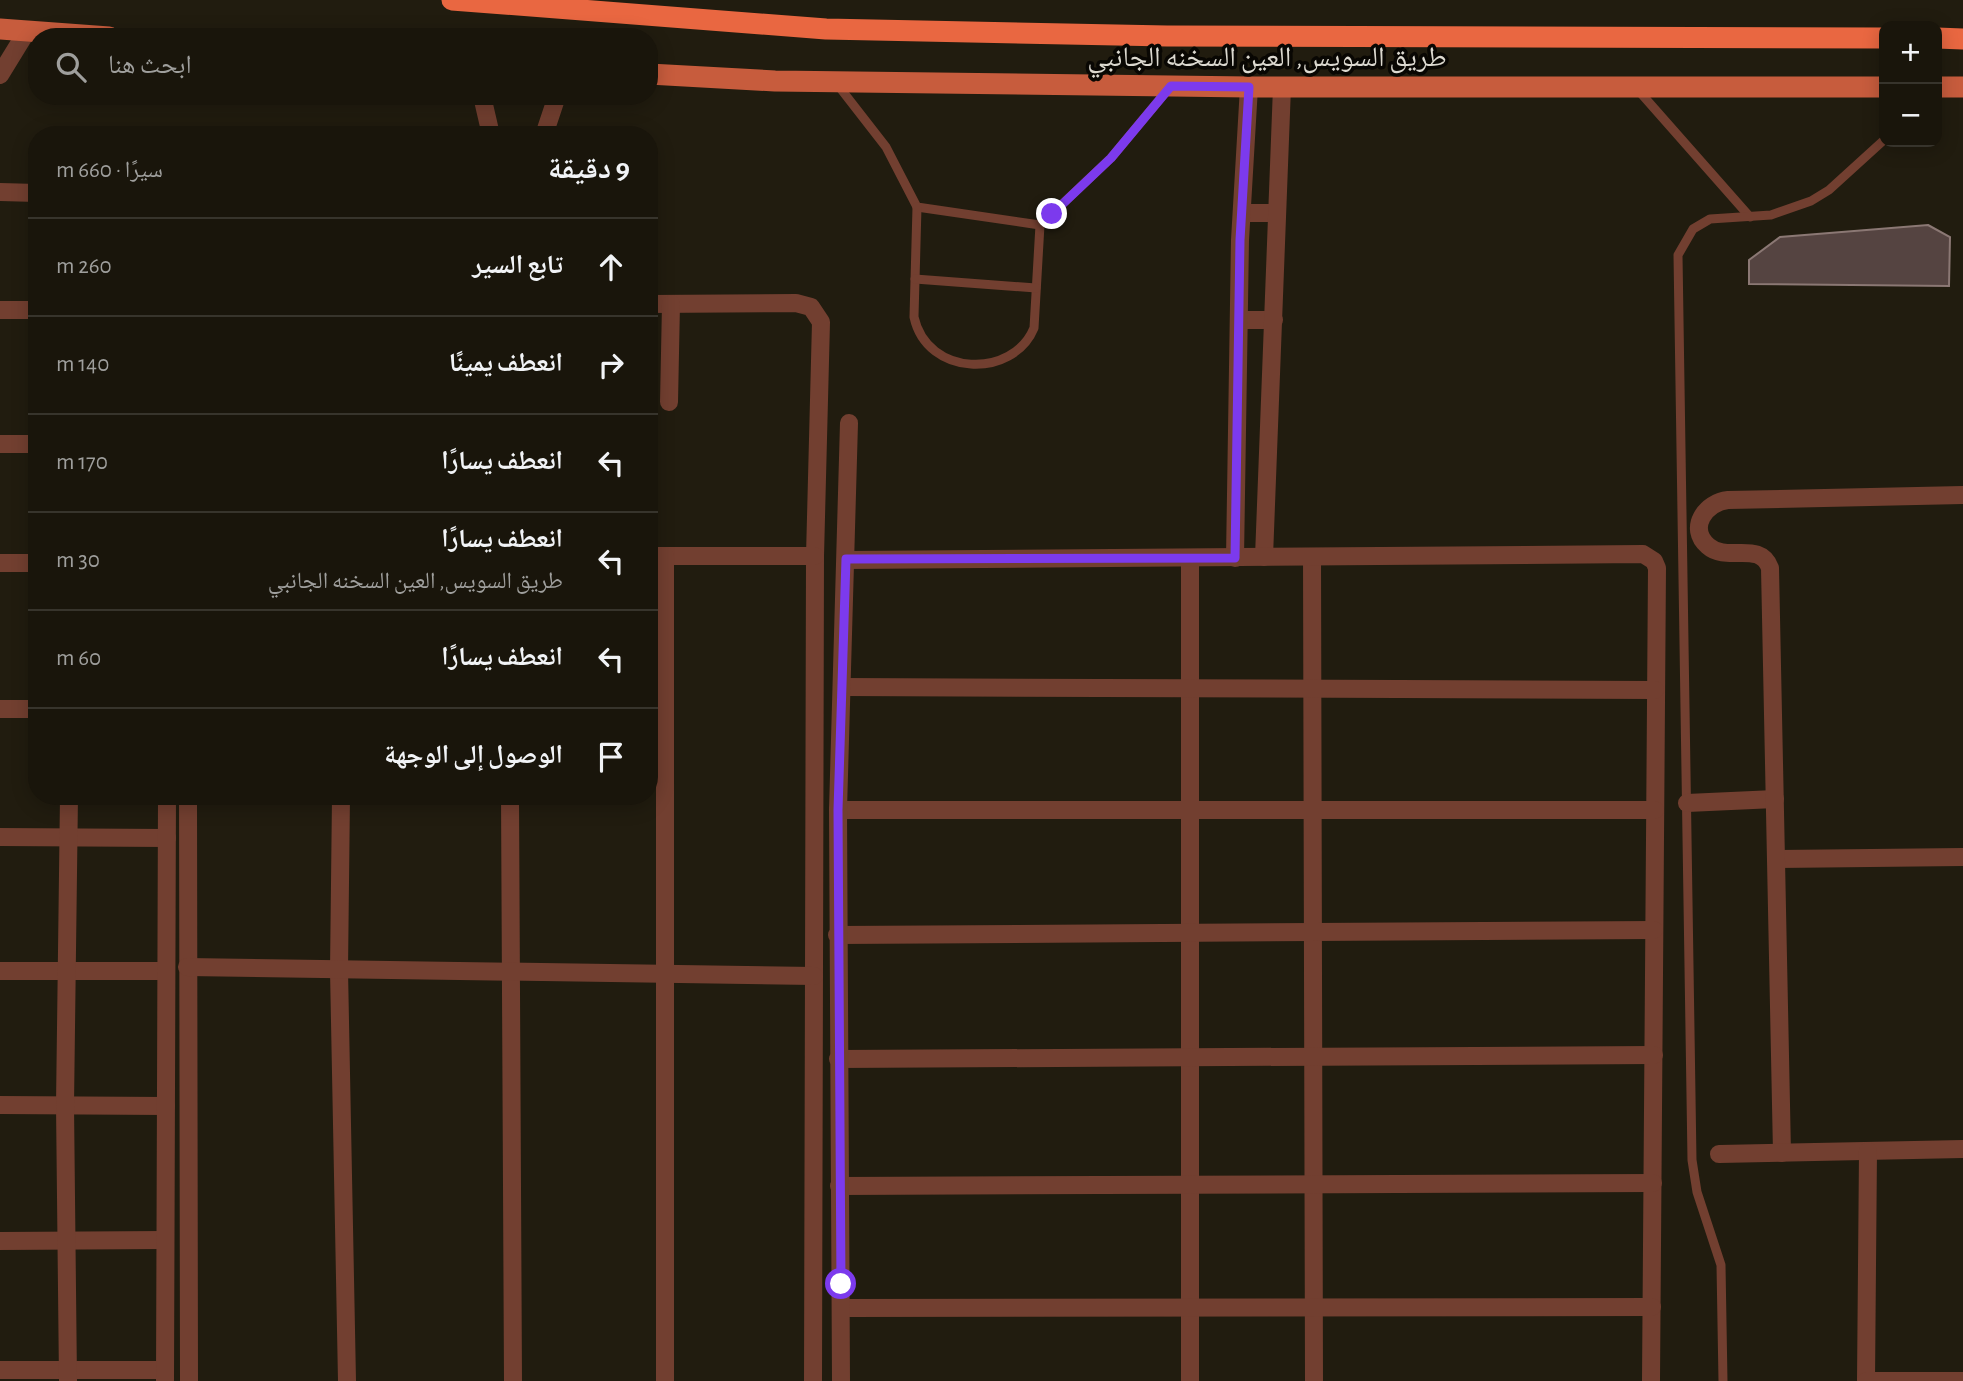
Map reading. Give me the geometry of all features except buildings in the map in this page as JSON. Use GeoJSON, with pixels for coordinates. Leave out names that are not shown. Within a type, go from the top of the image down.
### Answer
{"type":"FeatureCollection","features":[{"type":"Feature","properties":{"kind":"highway"},"geometry":{"type":"LineString","coordinates":[[452,0],[601,5],[826,29],[1167,36],[1879,38]]}},
{"type":"Feature","properties":{"kind":"highway"},"geometry":{"type":"LineString","coordinates":[[1942,38],[1963,38]]}},
{"type":"Feature","properties":{"kind":"main road"},"geometry":{"type":"LineString","coordinates":[[0,29],[27,31]]}},
{"type":"Feature","properties":{"kind":"main road","name":"طريق السويس, العين السخنه الجانبي"},"geometry":{"type":"LineString","coordinates":[[658,74],[836,82],[1249,87],[1879,87]]}},
{"type":"Feature","properties":{"kind":"street"},"geometry":{"type":"LineString","coordinates":[[0,75],[27,31]]}},
{"type":"Feature","properties":{"kind":"street"},"geometry":{"type":"LineString","coordinates":[[1235,558],[1242,213],[1249,87]]}},
{"type":"Feature","properties":{"kind":"street"},"geometry":{"type":"LineString","coordinates":[[1264,557],[1282,87]]}},
{"type":"Feature","properties":{"kind":"street"},"geometry":{"type":"LineString","coordinates":[[484,105],[489,126]]}},
{"type":"Feature","properties":{"kind":"street"},"geometry":{"type":"LineString","coordinates":[[547,126],[554,105]]}},
{"type":"Feature","properties":{"kind":"street"},"geometry":{"type":"LineString","coordinates":[[0,192],[28,193]]}},
{"type":"Feature","properties":{"kind":"street"},"geometry":{"type":"LineString","coordinates":[[1242,213],[1277,212]]}},
{"type":"Feature","properties":{"kind":"street"},"geometry":{"type":"LineString","coordinates":[[658,304],[796,303],[811,307],[821,321],[815,556],[813,1381]]}},
{"type":"Feature","properties":{"kind":"street"},"geometry":{"type":"LineString","coordinates":[[669,402],[671,304]]}},
{"type":"Feature","properties":{"kind":"street"},"geometry":{"type":"LineString","coordinates":[[0,310],[28,310]]}},
{"type":"Feature","properties":{"kind":"street"},"geometry":{"type":"LineString","coordinates":[[1240,320],[1274,320]]}},
{"type":"Feature","properties":{"kind":"street"},"geometry":{"type":"LineString","coordinates":[[841,1381],[838,810],[849,423]]}},
{"type":"Feature","properties":{"kind":"street"},"geometry":{"type":"LineString","coordinates":[[0,444],[28,444]]}},
{"type":"Feature","properties":{"kind":"street"},"geometry":{"type":"LineString","coordinates":[[1782,1153],[1770,568],[1766,558],[1756,553],[1719,553],[1708,546],[1702,538],[1702,514],[1709,505],[1728,500],[1963,495]]}},
{"type":"Feature","properties":{"kind":"street"},"geometry":{"type":"LineString","coordinates":[[1236,521],[1266,520]]}},
{"type":"Feature","properties":{"kind":"street"},"geometry":{"type":"LineString","coordinates":[[658,556],[815,556]]}},
{"type":"Feature","properties":{"kind":"street"},"geometry":{"type":"LineString","coordinates":[[846,559],[1649,556],[1657,568],[1651,1381]]}},
{"type":"Feature","properties":{"kind":"street"},"geometry":{"type":"LineString","coordinates":[[1312,557],[1314,1381]]}},
{"type":"Feature","properties":{"kind":"street"},"geometry":{"type":"LineString","coordinates":[[1190,558],[1190,1381]]}},
{"type":"Feature","properties":{"kind":"street"},"geometry":{"type":"LineString","coordinates":[[0,563],[28,563]]}},
{"type":"Feature","properties":{"kind":"street"},"geometry":{"type":"LineString","coordinates":[[658,608],[665,973],[665,1381]]}},
{"type":"Feature","properties":{"kind":"street"},"geometry":{"type":"LineString","coordinates":[[843,687],[1655,690]]}},
{"type":"Feature","properties":{"kind":"street"},"geometry":{"type":"LineString","coordinates":[[0,709],[28,709]]}},
{"type":"Feature","properties":{"kind":"street"},"geometry":{"type":"LineString","coordinates":[[1686,803],[1775,799]]}},
{"type":"Feature","properties":{"kind":"street"},"geometry":{"type":"LineString","coordinates":[[67,1375],[65,1105],[69,805]]}},
{"type":"Feature","properties":{"kind":"street"},"geometry":{"type":"LineString","coordinates":[[0,1370],[67,1375],[164,1375],[167,805]]}},
{"type":"Feature","properties":{"kind":"street"},"geometry":{"type":"LineString","coordinates":[[188,805],[189,1381]]}},
{"type":"Feature","properties":{"kind":"street"},"geometry":{"type":"LineString","coordinates":[[341,805],[339,970],[347,1381]]}},
{"type":"Feature","properties":{"kind":"street"},"geometry":{"type":"LineString","coordinates":[[510,805],[513,1381]]}},
{"type":"Feature","properties":{"kind":"street"},"geometry":{"type":"LineString","coordinates":[[838,810],[1655,810]]}},
{"type":"Feature","properties":{"kind":"street"},"geometry":{"type":"LineString","coordinates":[[0,837],[167,838]]}},
{"type":"Feature","properties":{"kind":"street"},"geometry":{"type":"LineString","coordinates":[[1776,859],[1963,857]]}},
{"type":"Feature","properties":{"kind":"street"},"geometry":{"type":"LineString","coordinates":[[837,935],[1654,930]]}},
{"type":"Feature","properties":{"kind":"street"},"geometry":{"type":"LineString","coordinates":[[187,967],[814,975]]}},
{"type":"Feature","properties":{"kind":"street"},"geometry":{"type":"LineString","coordinates":[[0,971],[166,971]]}},
{"type":"Feature","properties":{"kind":"street"},"geometry":{"type":"LineString","coordinates":[[838,1059],[1654,1055]]}},
{"type":"Feature","properties":{"kind":"street"},"geometry":{"type":"LineString","coordinates":[[0,1105],[166,1105]]}},
{"type":"Feature","properties":{"kind":"street"},"geometry":{"type":"LineString","coordinates":[[1719,1154],[1963,1149]]}},
{"type":"Feature","properties":{"kind":"street"},"geometry":{"type":"LineString","coordinates":[[1868,1151],[1866,1381],[1963,1381]]}},
{"type":"Feature","properties":{"kind":"street"},"geometry":{"type":"LineString","coordinates":[[839,1186],[1653,1183]]}},
{"type":"Feature","properties":{"kind":"street"},"geometry":{"type":"LineString","coordinates":[[0,1241],[165,1240]]}},
{"type":"Feature","properties":{"kind":"street"},"geometry":{"type":"LineString","coordinates":[[841,1308],[1652,1307]]}},
{"type":"Feature","properties":{"kind":"lane"},"geometry":{"type":"LineString","coordinates":[[836,82],[886,147],[917,207],[915,317],[918,334],[926,346],[942,358],[981,364],[1022,348],[1029,340],[1034,328],[1040,225],[1111,158],[1171,86]]}},
{"type":"Feature","properties":{"kind":"lane"},"geometry":{"type":"LineString","coordinates":[[1636,87],[1750,217]]}},
{"type":"Feature","properties":{"kind":"lane"},"geometry":{"type":"LineString","coordinates":[[1723,1381],[1721,1265],[1697,1192],[1692,1160],[1678,255],[1693,229],[1710,219],[1782,212],[1811,201],[1829,190],[1879,145]]}},
{"type":"Feature","properties":{"kind":"lane"},"geometry":{"type":"LineString","coordinates":[[917,207],[1040,225]]}},
{"type":"Feature","properties":{"kind":"lane"},"geometry":{"type":"LineString","coordinates":[[915,279],[1036,288]]}},
{"type":"Feature","properties":{"kind":"route"},"geometry":{"type":"LineString","coordinates":[[841,1284],[838,810],[846,559],[1235,558],[1240,240],[1249,87],[1171,86],[1111,158],[1052,214]]}}]}
